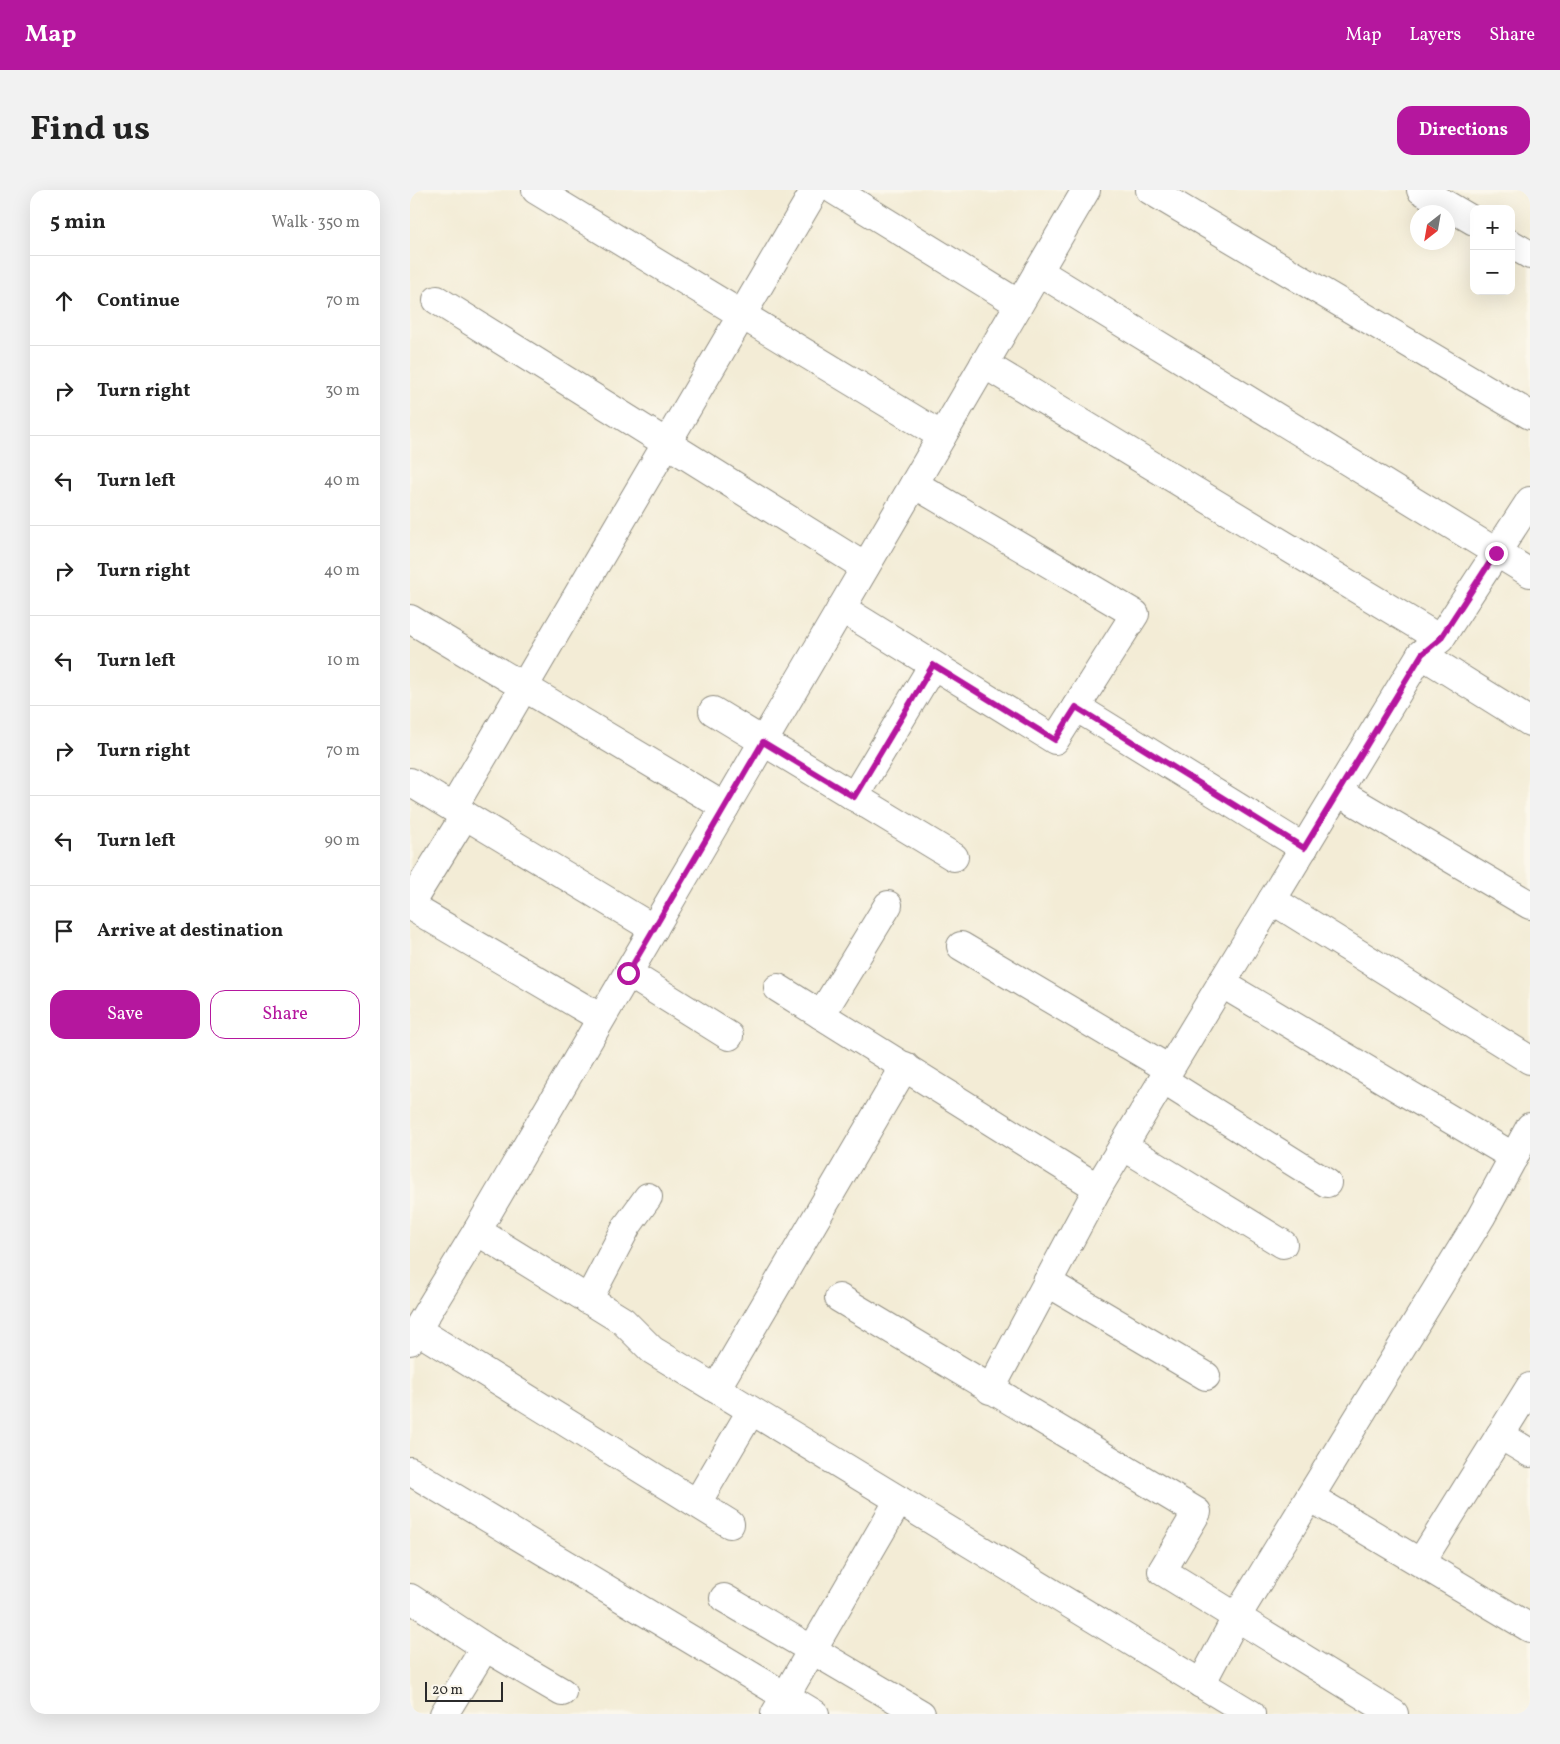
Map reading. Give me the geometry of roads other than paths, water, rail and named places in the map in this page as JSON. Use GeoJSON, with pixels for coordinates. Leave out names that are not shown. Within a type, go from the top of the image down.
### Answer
{"type":"FeatureCollection","features":[{"type":"Feature","properties":{"kind":"street"},"geometry":{"type":"LineString","coordinates":[[536,190],[942,436]]}},
{"type":"Feature","properties":{"kind":"street"},"geometry":{"type":"LineString","coordinates":[[601,1018],[410,905],[524,687],[815,190]]}},
{"type":"Feature","properties":{"kind":"street"},"geometry":{"type":"LineString","coordinates":[[834,190],[1019,304]]}},
{"type":"Feature","properties":{"kind":"street"},"geometry":{"type":"LineString","coordinates":[[730,1524],[413,1335],[477,1231],[1086,190]]}},
{"type":"Feature","properties":{"kind":"street"},"geometry":{"type":"LineString","coordinates":[[1150,190],[1530,415]]}},
{"type":"Feature","properties":{"kind":"street"},"geometry":{"type":"LineString","coordinates":[[1421,190],[1470,219]]}},
{"type":"Feature","properties":{"kind":"street"},"geometry":{"type":"LineString","coordinates":[[1515,246],[1530,255]]}},
{"type":"Feature","properties":{"kind":"street"},"geometry":{"type":"LineString","coordinates":[[1038,271],[1496,553],[1530,572]]}},
{"type":"Feature","properties":{"kind":"street"},"geometry":{"type":"LineString","coordinates":[[437,300],[865,567]]}},
{"type":"Feature","properties":{"kind":"street"},"geometry":{"type":"LineString","coordinates":[[984,364],[1431,647],[1530,722]]}},
{"type":"Feature","properties":{"kind":"street"},"geometry":{"type":"LineString","coordinates":[[841,608],[1055,740],[1136,614],[914,484]]}},
{"type":"Feature","properties":{"kind":"street"},"geometry":{"type":"LineString","coordinates":[[990,1390],[1098,1188],[1221,983],[1338,792],[1431,647],[1530,501]]}},
{"type":"Feature","properties":{"kind":"street"},"geometry":{"type":"LineString","coordinates":[[410,620],[725,807]]}},
{"type":"Feature","properties":{"kind":"street"},"geometry":{"type":"LineString","coordinates":[[854,797],[933,665]]}},
{"type":"Feature","properties":{"kind":"street"},"geometry":{"type":"LineString","coordinates":[[1076,707],[1304,848]]}},
{"type":"Feature","properties":{"kind":"street"},"geometry":{"type":"LineString","coordinates":[[713,711],[954,856]]}},
{"type":"Feature","properties":{"kind":"street"},"geometry":{"type":"LineString","coordinates":[[410,782],[654,929]]}},
{"type":"Feature","properties":{"kind":"street"},"geometry":{"type":"LineString","coordinates":[[1338,792],[1530,905]]}},
{"type":"Feature","properties":{"kind":"street"},"geometry":{"type":"LineString","coordinates":[[1272,900],[1530,1060]]}},
{"type":"Feature","properties":{"kind":"street"},"geometry":{"type":"LineString","coordinates":[[821,1015],[888,905]]}},
{"type":"Feature","properties":{"kind":"street"},"geometry":{"type":"LineString","coordinates":[[960,946],[1166,1075],[1327,1183]]}},
{"type":"Feature","properties":{"kind":"street"},"geometry":{"type":"LineString","coordinates":[[628,973],[730,1036]]}},
{"type":"Feature","properties":{"kind":"street"},"geometry":{"type":"LineString","coordinates":[[1221,983],[1514,1157]]}},
{"type":"Feature","properties":{"kind":"street"},"geometry":{"type":"LineString","coordinates":[[778,988],[1098,1188]]}},
{"type":"Feature","properties":{"kind":"street"},"geometry":{"type":"LineString","coordinates":[[716,1389],[905,1066]]}},
{"type":"Feature","properties":{"kind":"street"},"geometry":{"type":"LineString","coordinates":[[1201,1684],[1237,1616],[1481,1217],[1530,1127]]}},
{"type":"Feature","properties":{"kind":"street"},"geometry":{"type":"LineString","coordinates":[[1123,1146],[1283,1244]]}},
{"type":"Feature","properties":{"kind":"street"},"geometry":{"type":"LineString","coordinates":[[588,1300],[627,1226],[648,1196]]}},
{"type":"Feature","properties":{"kind":"street"},"geometry":{"type":"LineString","coordinates":[[477,1231],[623,1321],[652,1350],[1251,1714]]}},
{"type":"Feature","properties":{"kind":"street"},"geometry":{"type":"LineString","coordinates":[[1047,1282],[1206,1376]]}},
{"type":"Feature","properties":{"kind":"street"},"geometry":{"type":"LineString","coordinates":[[839,1298],[1197,1512],[1162,1571],[1394,1714]]}},
{"type":"Feature","properties":{"kind":"street"},"geometry":{"type":"LineString","coordinates":[[1421,1562],[1530,1387]]}},
{"type":"Feature","properties":{"kind":"street"},"geometry":{"type":"LineString","coordinates":[[696,1503],[751,1411]]}},
{"type":"Feature","properties":{"kind":"street"},"geometry":{"type":"LineString","coordinates":[[1500,1435],[1530,1453]]}},
{"type":"Feature","properties":{"kind":"street"},"geometry":{"type":"LineString","coordinates":[[410,1471],[780,1705],[815,1714]]}},
{"type":"Feature","properties":{"kind":"street"},"geometry":{"type":"LineString","coordinates":[[1310,1497],[1530,1628]]}},
{"type":"Feature","properties":{"kind":"street"},"geometry":{"type":"LineString","coordinates":[[780,1705],[898,1500]]}},
{"type":"Feature","properties":{"kind":"street"},"geometry":{"type":"LineString","coordinates":[[410,1598],[485,1647],[562,1692]]}},
{"type":"Feature","properties":{"kind":"street"},"geometry":{"type":"LineString","coordinates":[[724,1598],[921,1714]]}},
{"type":"Feature","properties":{"kind":"street"},"geometry":{"type":"LineString","coordinates":[[444,1714],[485,1647]]}}]}
